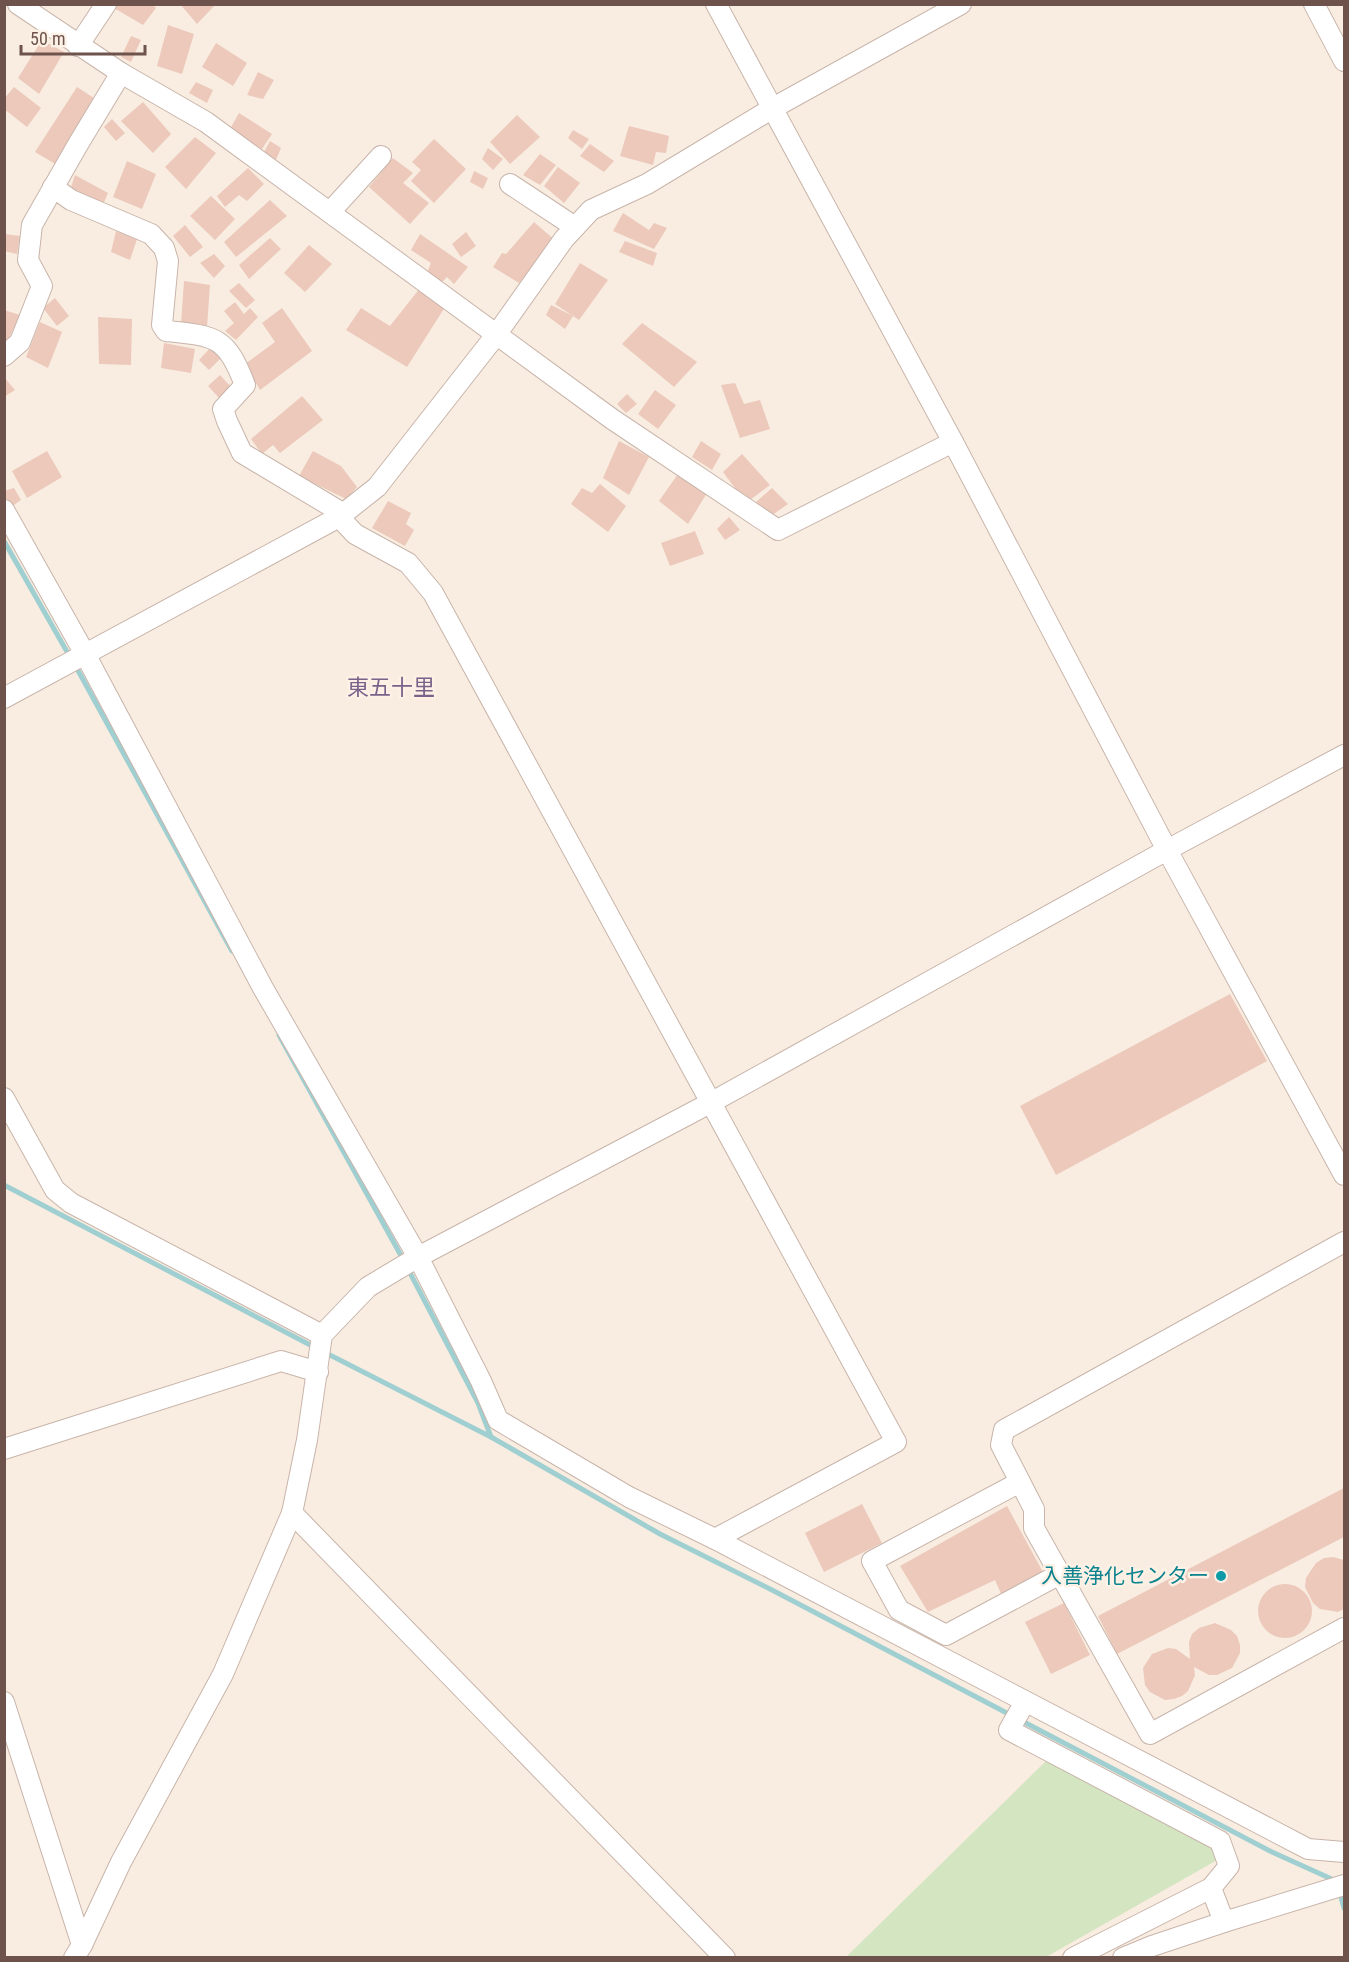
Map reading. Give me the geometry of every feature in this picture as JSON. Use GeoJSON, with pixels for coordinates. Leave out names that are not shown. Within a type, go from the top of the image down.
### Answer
{"type":"FeatureCollection","features":[{"type":"Feature","properties":{"kind":"street"},"geometry":{"type":"LineString","coordinates":[[18,4],[78,46],[206,122],[612,419],[778,530],[953,442]]}},
{"type":"Feature","properties":{"kind":"street"},"geometry":{"type":"LineString","coordinates":[[78,46],[106,4]]}},
{"type":"Feature","properties":{"kind":"street"},"geometry":{"type":"LineString","coordinates":[[716,4],[953,442],[1167,850],[1344,1175]]}},
{"type":"Feature","properties":{"kind":"street"},"geometry":{"type":"LineString","coordinates":[[4,698],[342,516],[377,487],[496,335],[564,239],[591,210],[647,183],[773,108],[960,4]]}},
{"type":"Feature","properties":{"kind":"street"},"geometry":{"type":"LineString","coordinates":[[1314,4],[1344,61]]}},
{"type":"Feature","properties":{"kind":"street"},"geometry":{"type":"LineString","coordinates":[[4,356],[20,342],[42,286],[28,260],[32,225],[122,73]]}},
{"type":"Feature","properties":{"kind":"street"},"geometry":{"type":"LineString","coordinates":[[330,212],[381,156]]}},
{"type":"Feature","properties":{"kind":"street"},"geometry":{"type":"LineString","coordinates":[[510,184],[575,227]]}},
{"type":"Feature","properties":{"kind":"street"},"geometry":{"type":"LineString","coordinates":[[53,187],[70,200],[151,234],[164,248],[168,261],[162,325],[166,331],[204,335],[222,343],[238,367],[245,386],[223,409],[226,421],[242,453],[342,516],[355,534],[408,562],[433,593],[896,1442],[715,1539]]}},
{"type":"Feature","properties":{"kind":"street"},"geometry":{"type":"LineString","coordinates":[[4,510],[85,654],[263,988],[418,1257],[498,1420],[629,1497],[715,1539],[1308,1849],[1344,1852]]}},
{"type":"Feature","properties":{"kind":"street"},"geometry":{"type":"LineString","coordinates":[[78,1952],[121,1862],[223,1674],[292,1513],[307,1440],[322,1335],[368,1287],[418,1257],[712,1102],[1167,850],[1344,755]]}},
{"type":"Feature","properties":{"kind":"street"},"geometry":{"type":"LineString","coordinates":[[4,1098],[55,1190],[71,1203],[322,1335]]}},
{"type":"Feature","properties":{"kind":"street"},"geometry":{"type":"LineString","coordinates":[[1344,1242],[1004,1430],[1001,1445],[1034,1509],[1034,1528],[1150,1734],[1344,1628]]}},
{"type":"Feature","properties":{"kind":"street"},"geometry":{"type":"LineString","coordinates":[[4,1449],[281,1361],[318,1372]]}},
{"type":"Feature","properties":{"kind":"street"},"geometry":{"type":"LineString","coordinates":[[1020,1482],[872,1562],[899,1610],[946,1635],[1060,1574]]}},
{"type":"Feature","properties":{"kind":"street"},"geometry":{"type":"LineString","coordinates":[[292,1513],[725,1958]]}},
{"type":"Feature","properties":{"kind":"street"},"geometry":{"type":"LineString","coordinates":[[4,1702],[78,1952]]}},
{"type":"Feature","properties":{"kind":"street"},"geometry":{"type":"LineString","coordinates":[[1025,1702],[1009,1730],[1220,1841],[1229,1866],[1211,1888],[1073,1958]]}},
{"type":"Feature","properties":{"kind":"street"},"geometry":{"type":"LineString","coordinates":[[1123,1958],[1224,1922],[1338,1887]]}},
{"type":"Feature","properties":{"kind":"street"},"geometry":{"type":"LineString","coordinates":[[1211,1888],[1224,1922]]}},
{"type":"Feature","properties":{"kind":"green space"},"geometry":{"type":"Polygon","coordinates":[[[1048,1759],[1214,1845],[1219,1859],[1046,1957],[845,1958],[1048,1759]]]}},
{"type":"Feature","properties":{"kind":"building"},"geometry":{"type":"Polygon","coordinates":[[[117,4],[152,4],[156,8],[143,25],[114,8],[117,4]]]}},
{"type":"Feature","properties":{"kind":"building"},"geometry":{"type":"Polygon","coordinates":[[[180,4],[216,4],[197,24],[180,4]]]}},
{"type":"Feature","properties":{"kind":"building"},"geometry":{"type":"Polygon","coordinates":[[[168,25],[194,34],[182,74],[157,66],[168,25]]]}},
{"type":"Feature","properties":{"kind":"building"},"geometry":{"type":"Polygon","coordinates":[[[131,36],[141,40],[131,62],[121,57],[131,36]]]}},
{"type":"Feature","properties":{"kind":"building"},"geometry":{"type":"Polygon","coordinates":[[[42,40],[64,52],[39,94],[18,78],[42,40]]]}},
{"type":"Feature","properties":{"kind":"building"},"geometry":{"type":"Polygon","coordinates":[[[216,43],[247,63],[233,86],[202,67],[216,43]]]}},
{"type":"Feature","properties":{"kind":"building"},"geometry":{"type":"Polygon","coordinates":[[[258,72],[274,80],[263,99],[247,95],[258,72]]]}},
{"type":"Feature","properties":{"kind":"building"},"geometry":{"type":"Polygon","coordinates":[[[196,82],[213,90],[207,103],[189,93],[196,82]]]}},
{"type":"Feature","properties":{"kind":"building"},"geometry":{"type":"Polygon","coordinates":[[[14,87],[41,108],[27,127],[4,109],[4,99],[14,87]]]}},
{"type":"Feature","properties":{"kind":"building"},"geometry":{"type":"Polygon","coordinates":[[[77,87],[97,100],[57,165],[35,152],[77,87]]]}},
{"type":"Feature","properties":{"kind":"building"},"geometry":{"type":"Polygon","coordinates":[[[143,102],[171,134],[153,153],[121,121],[143,102]]]}},
{"type":"Feature","properties":{"kind":"building"},"geometry":{"type":"Polygon","coordinates":[[[239,113],[272,134],[262,149],[230,129],[239,113]]]}},
{"type":"Feature","properties":{"kind":"building"},"geometry":{"type":"Polygon","coordinates":[[[517,115],[540,137],[510,164],[490,142],[517,115]]]}},
{"type":"Feature","properties":{"kind":"building"},"geometry":{"type":"Polygon","coordinates":[[[112,119],[125,133],[116,141],[104,127],[112,119]]]}},
{"type":"Feature","properties":{"kind":"building"},"geometry":{"type":"Polygon","coordinates":[[[629,126],[669,136],[666,153],[656,152],[653,165],[620,156],[629,126]]]}},
{"type":"Feature","properties":{"kind":"building"},"geometry":{"type":"Polygon","coordinates":[[[573,130],[589,139],[582,149],[568,138],[573,130]]]}},
{"type":"Feature","properties":{"kind":"building"},"geometry":{"type":"Polygon","coordinates":[[[195,137],[216,153],[186,189],[165,167],[195,137]]]}},
{"type":"Feature","properties":{"kind":"building"},"geometry":{"type":"Polygon","coordinates":[[[434,139],[466,169],[434,203],[411,181],[421,170],[412,162],[434,139]]]}},
{"type":"Feature","properties":{"kind":"building"},"geometry":{"type":"Polygon","coordinates":[[[270,141],[281,148],[276,160],[264,152],[270,141]]]}},
{"type":"Feature","properties":{"kind":"building"},"geometry":{"type":"Polygon","coordinates":[[[590,144],[614,161],[604,172],[580,156],[590,144]]]}},
{"type":"Feature","properties":{"kind":"building"},"geometry":{"type":"Polygon","coordinates":[[[488,148],[503,159],[493,170],[482,159],[488,148]]]}},
{"type":"Feature","properties":{"kind":"building"},"geometry":{"type":"Polygon","coordinates":[[[540,154],[556,165],[540,185],[523,175],[540,154]]]}},
{"type":"Feature","properties":{"kind":"building"},"geometry":{"type":"Polygon","coordinates":[[[393,158],[413,173],[403,183],[429,203],[410,224],[369,187],[393,158]]]}},
{"type":"Feature","properties":{"kind":"building"},"geometry":{"type":"Polygon","coordinates":[[[127,161],[156,174],[142,209],[113,197],[127,161]]]}},
{"type":"Feature","properties":{"kind":"building"},"geometry":{"type":"Polygon","coordinates":[[[558,167],[580,183],[564,203],[544,186],[558,167]]]}},
{"type":"Feature","properties":{"kind":"building"},"geometry":{"type":"Polygon","coordinates":[[[248,168],[264,184],[247,201],[239,195],[225,207],[217,196],[248,168]]]}},
{"type":"Feature","properties":{"kind":"building"},"geometry":{"type":"Polygon","coordinates":[[[474,171],[488,178],[483,189],[470,182],[474,171]]]}},
{"type":"Feature","properties":{"kind":"building"},"geometry":{"type":"Polygon","coordinates":[[[75,175],[108,193],[102,207],[70,190],[75,175]]]}},
{"type":"Feature","properties":{"kind":"building"},"geometry":{"type":"Polygon","coordinates":[[[211,196],[235,219],[215,240],[190,216],[211,196]]]}},
{"type":"Feature","properties":{"kind":"building"},"geometry":{"type":"Polygon","coordinates":[[[270,200],[287,216],[236,257],[224,242],[270,200]]]}},
{"type":"Feature","properties":{"kind":"building"},"geometry":{"type":"Polygon","coordinates":[[[623,213],[649,230],[654,223],[667,228],[654,249],[613,231],[623,213]]]}},
{"type":"Feature","properties":{"kind":"building"},"geometry":{"type":"Polygon","coordinates":[[[534,222],[556,241],[519,283],[493,267],[502,253],[506,254],[534,222]]]}},
{"type":"Feature","properties":{"kind":"building"},"geometry":{"type":"Polygon","coordinates":[[[185,225],[203,247],[190,257],[173,236],[185,225]]]}},
{"type":"Feature","properties":{"kind":"building"},"geometry":{"type":"Polygon","coordinates":[[[116,231],[137,239],[130,260],[111,252],[116,231]]]}},
{"type":"Feature","properties":{"kind":"building"},"geometry":{"type":"Polygon","coordinates":[[[466,232],[476,246],[461,257],[452,244],[466,232]]]}},
{"type":"Feature","properties":{"kind":"building"},"geometry":{"type":"Polygon","coordinates":[[[4,234],[20,236],[17,254],[4,251],[4,234]]]}},
{"type":"Feature","properties":{"kind":"building"},"geometry":{"type":"Polygon","coordinates":[[[420,234],[468,267],[454,284],[447,277],[442,282],[427,273],[431,263],[411,250],[420,234]]]}},
{"type":"Feature","properties":{"kind":"building"},"geometry":{"type":"Polygon","coordinates":[[[270,238],[281,249],[249,279],[239,265],[270,238]]]}},
{"type":"Feature","properties":{"kind":"building"},"geometry":{"type":"Polygon","coordinates":[[[625,241],[657,253],[653,266],[619,252],[625,241]]]}},
{"type":"Feature","properties":{"kind":"building"},"geometry":{"type":"Polygon","coordinates":[[[309,245],[332,264],[305,292],[284,273],[309,245]]]}},
{"type":"Feature","properties":{"kind":"building"},"geometry":{"type":"Polygon","coordinates":[[[214,254],[225,266],[214,278],[200,263],[214,254]]]}},
{"type":"Feature","properties":{"kind":"building"},"geometry":{"type":"Polygon","coordinates":[[[580,263],[608,280],[579,320],[555,304],[580,263]]]}},
{"type":"Feature","properties":{"kind":"building"},"geometry":{"type":"Polygon","coordinates":[[[184,281],[210,285],[207,327],[181,324],[184,281]]]}},
{"type":"Feature","properties":{"kind":"building"},"geometry":{"type":"Polygon","coordinates":[[[239,283],[255,300],[246,308],[229,291],[239,283]]]}},
{"type":"Feature","properties":{"kind":"building"},"geometry":{"type":"Polygon","coordinates":[[[420,288],[445,307],[407,367],[346,330],[361,308],[390,326],[420,288]]]}},
{"type":"Feature","properties":{"kind":"building"},"geometry":{"type":"Polygon","coordinates":[[[55,298],[69,316],[57,326],[43,308],[55,298]]]}},
{"type":"Feature","properties":{"kind":"building"},"geometry":{"type":"Polygon","coordinates":[[[235,302],[244,314],[250,308],[258,317],[236,340],[225,331],[234,323],[224,311],[235,302]]]}},
{"type":"Feature","properties":{"kind":"building"},"geometry":{"type":"Polygon","coordinates":[[[551,305],[573,316],[565,329],[546,315],[551,305]]]}},
{"type":"Feature","properties":{"kind":"building"},"geometry":{"type":"Polygon","coordinates":[[[282,308],[312,351],[260,390],[245,364],[275,342],[262,323],[282,308]]]}},
{"type":"Feature","properties":{"kind":"building"},"geometry":{"type":"Polygon","coordinates":[[[4,310],[20,315],[4,349],[4,310]]]}},
{"type":"Feature","properties":{"kind":"building"},"geometry":{"type":"Polygon","coordinates":[[[98,317],[132,319],[131,365],[99,364],[98,317]]]}},
{"type":"Feature","properties":{"kind":"building"},"geometry":{"type":"Polygon","coordinates":[[[40,322],[62,332],[48,368],[26,357],[40,322]]]}},
{"type":"Feature","properties":{"kind":"building"},"geometry":{"type":"Polygon","coordinates":[[[642,323],[697,362],[674,387],[622,344],[642,323]]]}},
{"type":"Feature","properties":{"kind":"building"},"geometry":{"type":"Polygon","coordinates":[[[164,343],[195,349],[191,373],[161,368],[164,343]]]}},
{"type":"Feature","properties":{"kind":"building"},"geometry":{"type":"Polygon","coordinates":[[[212,346],[223,356],[209,370],[199,360],[212,346]]]}},
{"type":"Feature","properties":{"kind":"building"},"geometry":{"type":"Polygon","coordinates":[[[220,375],[232,388],[221,400],[208,386],[220,375]]]}},
{"type":"Feature","properties":{"kind":"building"},"geometry":{"type":"Polygon","coordinates":[[[4,377],[15,390],[4,397],[4,377]]]}},
{"type":"Feature","properties":{"kind":"building"},"geometry":{"type":"Polygon","coordinates":[[[735,383],[744,404],[760,400],[770,429],[740,438],[721,385],[735,383]]]}},
{"type":"Feature","properties":{"kind":"building"},"geometry":{"type":"Polygon","coordinates":[[[655,390],[676,405],[658,429],[638,414],[655,390]]]}},
{"type":"Feature","properties":{"kind":"building"},"geometry":{"type":"Polygon","coordinates":[[[627,394],[637,404],[626,413],[617,404],[627,394]]]}},
{"type":"Feature","properties":{"kind":"building"},"geometry":{"type":"Polygon","coordinates":[[[302,396],[323,420],[280,453],[273,445],[262,454],[251,439],[302,396]]]}},
{"type":"Feature","properties":{"kind":"building"},"geometry":{"type":"Polygon","coordinates":[[[619,441],[649,457],[629,495],[603,478],[619,441]]]}},
{"type":"Feature","properties":{"kind":"building"},"geometry":{"type":"Polygon","coordinates":[[[701,441],[721,454],[712,470],[692,457],[701,441]]]}},
{"type":"Feature","properties":{"kind":"building"},"geometry":{"type":"Polygon","coordinates":[[[47,451],[62,477],[27,498],[12,471],[47,451]]]}},
{"type":"Feature","properties":{"kind":"building"},"geometry":{"type":"Polygon","coordinates":[[[313,451],[341,466],[357,487],[346,499],[299,476],[313,451]]]}},
{"type":"Feature","properties":{"kind":"building"},"geometry":{"type":"Polygon","coordinates":[[[742,454],[770,485],[746,503],[723,472],[742,454]]]}},
{"type":"Feature","properties":{"kind":"building"},"geometry":{"type":"Polygon","coordinates":[[[678,474],[707,493],[688,524],[659,501],[678,474]]]}},
{"type":"Feature","properties":{"kind":"building"},"geometry":{"type":"Polygon","coordinates":[[[600,484],[626,506],[608,532],[571,504],[582,488],[592,493],[600,484]]]}},
{"type":"Feature","properties":{"kind":"building"},"geometry":{"type":"Polygon","coordinates":[[[14,488],[21,500],[11,507],[4,496],[4,491],[14,488]]]}},
{"type":"Feature","properties":{"kind":"building"},"geometry":{"type":"Polygon","coordinates":[[[772,488],[788,504],[768,518],[755,503],[772,488]]]}},
{"type":"Feature","properties":{"kind":"building"},"geometry":{"type":"Polygon","coordinates":[[[388,501],[411,513],[406,524],[414,530],[405,546],[372,528],[388,501]]]}},
{"type":"Feature","properties":{"kind":"building"},"geometry":{"type":"Polygon","coordinates":[[[729,517],[740,530],[725,540],[717,529],[729,517]]]}},
{"type":"Feature","properties":{"kind":"building"},"geometry":{"type":"Polygon","coordinates":[[[695,531],[704,554],[670,566],[661,543],[695,531]]]}},
{"type":"Feature","properties":{"kind":"building"},"geometry":{"type":"Polygon","coordinates":[[[1230,994],[1267,1061],[1056,1175],[1020,1106],[1230,994]]]}},
{"type":"Feature","properties":{"kind":"building","name":"入善浄化センター"},"geometry":{"type":"Polygon","coordinates":[[[1344,1488],[1344,1537],[1117,1654],[1098,1616],[1344,1488]]]}},
{"type":"Feature","properties":{"kind":"building"},"geometry":{"type":"Polygon","coordinates":[[[862,1504],[882,1543],[824,1572],[805,1533],[862,1504]]]}},
{"type":"Feature","properties":{"kind":"building","name":"入善浄化センター"},"geometry":{"type":"Polygon","coordinates":[[[1007,1506],[1044,1574],[1002,1596],[995,1580],[928,1612],[900,1566],[1007,1506]]]}},
{"type":"Feature","properties":{"kind":"building"},"geometry":{"type":"Polygon","coordinates":[[[1333,1557],[1344,1560],[1344,1609],[1338,1612],[1320,1609],[1313,1603],[1305,1587],[1306,1578],[1316,1563],[1324,1558],[1333,1557]]]}},
{"type":"Feature","properties":{"kind":"building"},"geometry":{"type":"Polygon","coordinates":[[[1280,1584],[1290,1584],[1300,1588],[1308,1596],[1312,1611],[1308,1626],[1300,1634],[1290,1638],[1280,1638],[1270,1634],[1262,1626],[1258,1616],[1258,1606],[1262,1596],[1270,1588],[1280,1584]]]}},
{"type":"Feature","properties":{"kind":"building"},"geometry":{"type":"Polygon","coordinates":[[[1064,1603],[1090,1655],[1051,1674],[1025,1622],[1064,1603]]]}},
{"type":"Feature","properties":{"kind":"building"},"geometry":{"type":"Polygon","coordinates":[[[1215,1623],[1231,1630],[1237,1636],[1240,1653],[1232,1668],[1217,1675],[1209,1675],[1194,1667],[1195,1675],[1188,1691],[1174,1699],[1165,1700],[1150,1692],[1145,1685],[1143,1668],[1152,1654],[1168,1648],[1176,1649],[1190,1659],[1189,1642],[1192,1634],[1199,1628],[1215,1623]]]}},
{"type":"Feature","properties":{"kind":"waterway"},"geometry":{"type":"LineString","coordinates":[[4,541],[70,657]]}},
{"type":"Feature","properties":{"kind":"waterway"},"geometry":{"type":"LineString","coordinates":[[75,665],[232,951]]}},
{"type":"Feature","properties":{"kind":"waterway"},"geometry":{"type":"LineString","coordinates":[[279,1035],[404,1261]]}},
{"type":"Feature","properties":{"kind":"waterway"},"geometry":{"type":"LineString","coordinates":[[4,1185],[316,1348]]}},
{"type":"Feature","properties":{"kind":"waterway"},"geometry":{"type":"LineString","coordinates":[[408,1269],[478,1403],[491,1437]]}},
{"type":"Feature","properties":{"kind":"waterway"},"geometry":{"type":"LineString","coordinates":[[324,1352],[491,1437],[660,1534],[772,1590],[1272,1852],[1336,1881]]}},
{"type":"Feature","properties":{"kind":"waterway"},"geometry":{"type":"LineString","coordinates":[[1339,1890],[1344,1908]]}},
{"type":"Feature","properties":{"kind":"place","name":"入善浄化センター"},"geometry":{"type":"Point","coordinates":[1221,1576]}},
{"type":"Feature","properties":{"kind":"district","name":"東五十里"},"geometry":{"type":"Point","coordinates":[391,687]}}]}
